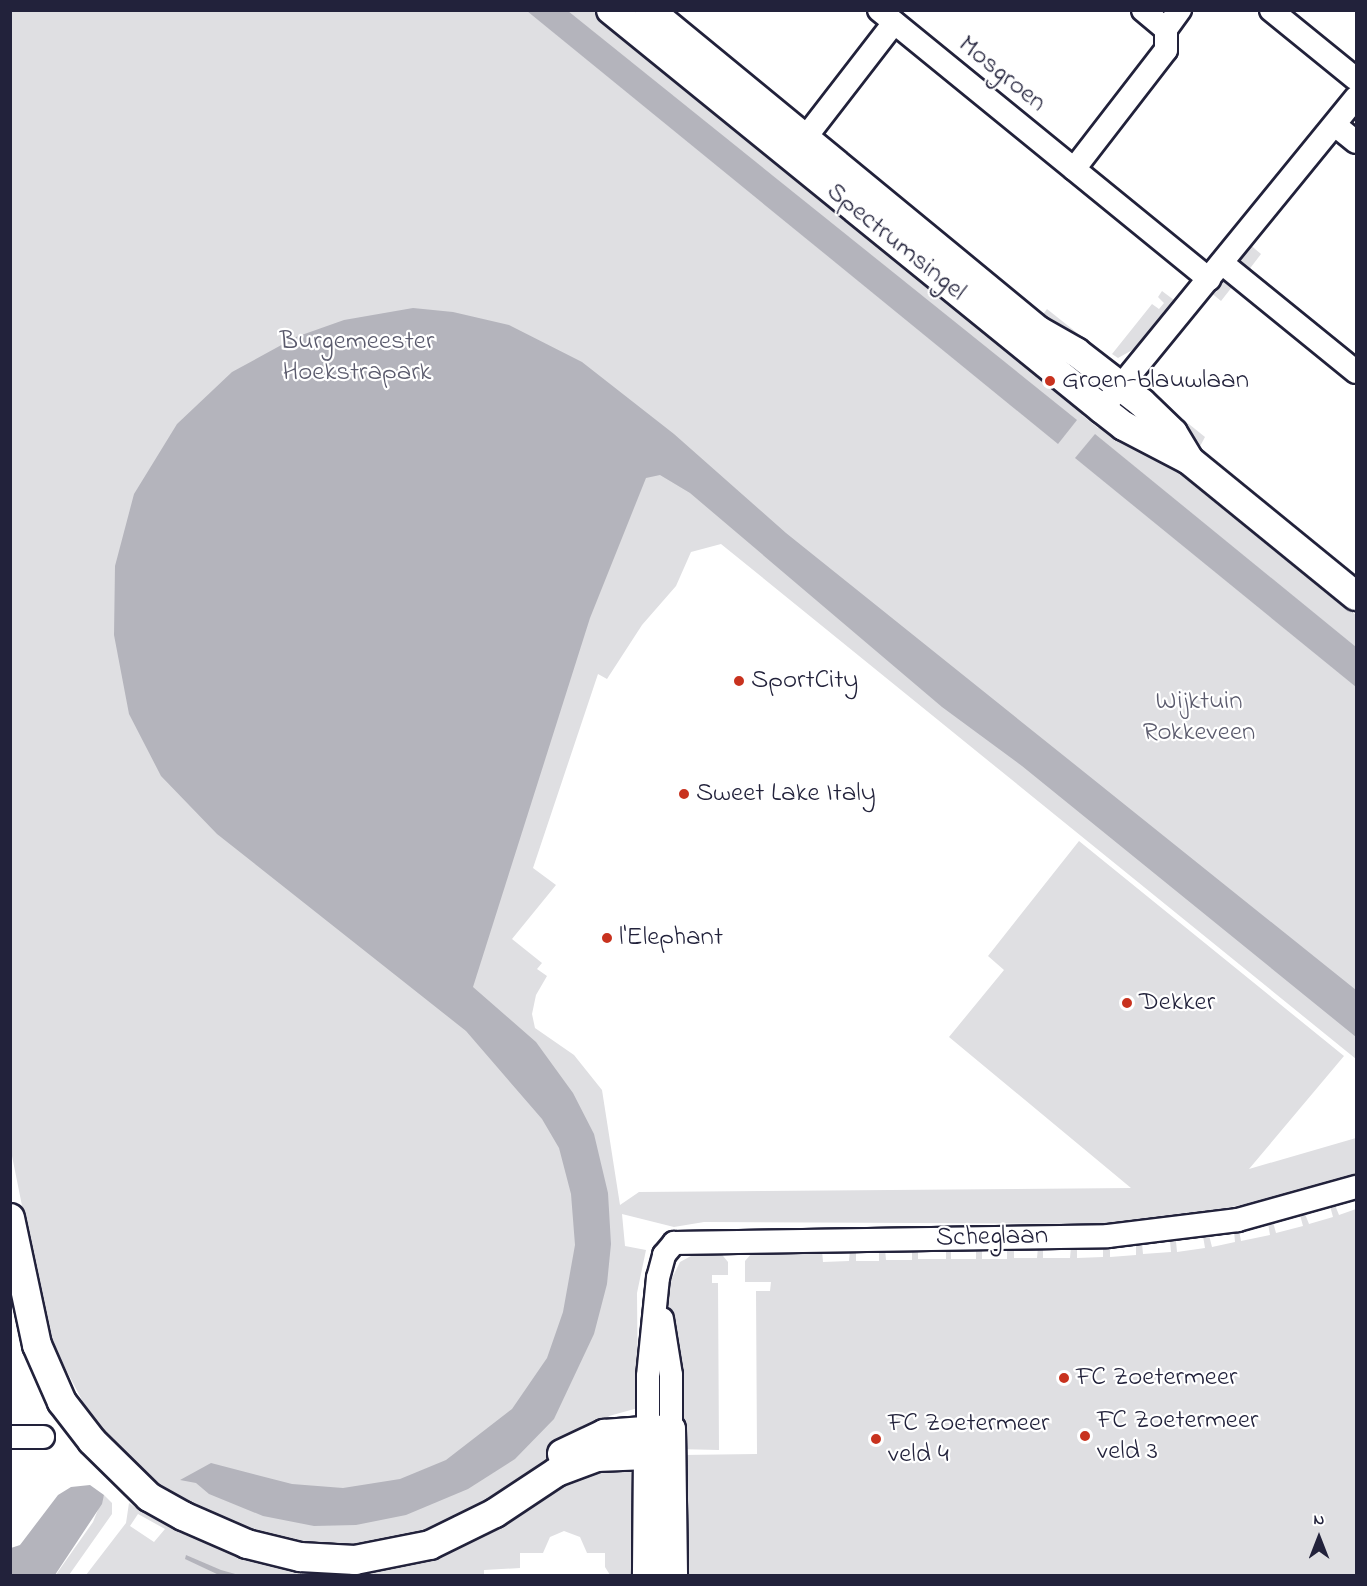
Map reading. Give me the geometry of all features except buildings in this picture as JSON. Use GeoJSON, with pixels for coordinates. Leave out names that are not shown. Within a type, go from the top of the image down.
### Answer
{"type":"FeatureCollection","features":[{"type":"Feature","properties":{"kind":"street","name":"Spectrumsingel"},"geometry":{"type":"LineString","coordinates":[[611,10],[798,147],[1039,331],[1076,352],[1120,386],[1173,433],[1189,460]]}},
{"type":"Feature","properties":{"kind":"street","name":"Spectrumsingel"},"geometry":{"type":"LineString","coordinates":[[649,10],[798,147],[1102,409],[1134,432],[1189,460],[1356,596]]}},
{"type":"Feature","properties":{"kind":"street"},"geometry":{"type":"LineString","coordinates":[[1143,10],[1166,29]]}},
{"type":"Feature","properties":{"kind":"street"},"geometry":{"type":"LineString","coordinates":[[1074,169],[1166,50],[1166,29],[1180,10]]}},
{"type":"Feature","properties":{"kind":"street"},"geometry":{"type":"LineString","coordinates":[[1271,10],[1356,79]]}},
{"type":"Feature","properties":{"kind":"street","name":"Mosgroen"},"geometry":{"type":"LineString","coordinates":[[798,147],[886,17],[1074,169],[1356,372]]}},
{"type":"Feature","properties":{"kind":"street"},"geometry":{"type":"LineString","coordinates":[[1102,409],[1356,98]]}},
{"type":"Feature","properties":{"kind":"street"},"geometry":{"type":"LineString","coordinates":[[1335,125],[1356,142]]}},
{"type":"Feature","properties":{"kind":"street","name":"Scheglaan"},"geometry":{"type":"LineString","coordinates":[[647,1575],[660,1442],[671,1375],[657,1290],[664,1256],[674,1243],[682,1241],[1108,1236],[1238,1220],[1356,1187]]}},
{"type":"Feature","properties":{"kind":"street"},"geometry":{"type":"LineString","coordinates":[[10,1218],[37,1345],[62,1402],[92,1441],[149,1497],[183,1516],[247,1544],[327,1560],[355,1560],[412,1550],[495,1513],[557,1472],[587,1461],[660,1442]]}},
{"type":"Feature","properties":{"kind":"street"},"geometry":{"type":"LineString","coordinates":[[10,1437],[43,1437]]}},
{"type":"Feature","properties":{"kind":"street","name":"Scheglaan"},"geometry":{"type":"LineString","coordinates":[[660,1442],[673,1575]]}},
{"type":"Feature","properties":{"kind":"green space","name":"Burgemeester Hoekstrapark"},"geometry":{"type":"Polygon","coordinates":[[[10,11],[596,11],[1084,411],[1082,415],[1098,428],[1102,424],[1132,448],[1180,470],[1356,615],[1356,1059],[721,544],[691,552],[676,586],[642,625],[607,679],[598,674],[533,868],[556,885],[512,939],[542,963],[537,969],[547,976],[536,995],[532,1014],[535,1028],[574,1055],[602,1090],[620,1205],[639,1192],[1131,1188],[949,1037],[1004,970],[988,956],[1079,841],[1344,1056],[1249,1169],[1356,1138],[1356,1173],[1255,1202],[1187,1216],[1096,1224],[704,1222],[674,1227],[622,1214],[625,1246],[646,1250],[637,1293],[638,1408],[609,1416],[564,1478],[579,1470],[626,1469],[637,1476],[637,1575],[610,1575],[605,1567],[605,1553],[587,1553],[580,1537],[564,1531],[550,1537],[543,1553],[520,1553],[520,1568],[484,1570],[484,1575],[86,1575],[126,1523],[129,1503],[138,1509],[136,1485],[97,1429],[48,1335],[11,1151],[10,11]],[[138,1514],[130,1526],[154,1542],[165,1529],[138,1514]]]}},
{"type":"Feature","properties":{"kind":"green space"},"geometry":{"type":"Polygon","coordinates":[[[1248,243],[1261,254],[1248,271],[1236,261],[1248,243]]]}},
{"type":"Feature","properties":{"kind":"green space"},"geometry":{"type":"Polygon","coordinates":[[[1220,278],[1232,287],[1221,301],[1209,291],[1220,278]]]}},
{"type":"Feature","properties":{"kind":"green space"},"geometry":{"type":"Polygon","coordinates":[[[1162,291],[1174,300],[1136,348],[1118,358],[1112,354],[1152,304],[1159,309],[1164,303],[1158,297],[1162,291]]]}},
{"type":"Feature","properties":{"kind":"green space"},"geometry":{"type":"Polygon","coordinates":[[[1047,309],[1101,352],[1098,357],[1039,320],[1047,309]]]}},
{"type":"Feature","properties":{"kind":"green space"},"geometry":{"type":"Polygon","coordinates":[[[1154,396],[1205,437],[1198,450],[1154,396]]]}},
{"type":"Feature","properties":{"kind":"green space","name":"FC Zoetermeer"},"geometry":{"type":"Polygon","coordinates":[[[1335,1205],[1339,1215],[1356,1209],[1356,1575],[683,1575],[688,1559],[688,1467],[682,1466],[682,1455],[757,1454],[756,1291],[770,1291],[771,1282],[745,1282],[745,1261],[752,1253],[822,1250],[823,1262],[849,1261],[850,1249],[856,1249],[856,1261],[879,1261],[879,1249],[885,1249],[886,1260],[912,1260],[912,1248],[918,1248],[918,1259],[946,1259],[946,1249],[951,1248],[951,1259],[976,1259],[976,1248],[982,1248],[982,1259],[1007,1259],[1007,1248],[1014,1248],[1014,1258],[1037,1258],[1038,1247],[1043,1247],[1043,1258],[1070,1258],[1071,1247],[1077,1247],[1077,1258],[1103,1257],[1103,1246],[1110,1246],[1110,1257],[1136,1255],[1136,1244],[1142,1243],[1143,1254],[1171,1252],[1170,1241],[1176,1241],[1177,1252],[1205,1248],[1203,1236],[1209,1235],[1212,1247],[1235,1242],[1234,1231],[1239,1230],[1241,1241],[1270,1235],[1268,1223],[1273,1222],[1276,1233],[1303,1226],[1300,1215],[1305,1214],[1309,1224],[1333,1217],[1330,1206],[1335,1205]]]}},
{"type":"Feature","properties":{"kind":"green space"},"geometry":{"type":"Polygon","coordinates":[[[700,1251],[719,1251],[728,1262],[728,1275],[712,1275],[712,1283],[718,1283],[719,1450],[676,1449],[667,1288],[680,1262],[700,1251]]]}},
{"type":"Feature","properties":{"kind":"green space"},"geometry":{"type":"Polygon","coordinates":[[[104,1495],[112,1503],[112,1514],[69,1575],[55,1576],[93,1522],[104,1495]]]}},
{"type":"Feature","properties":{"kind":"shaded area"},"geometry":{"type":"Polygon","coordinates":[[[527,11],[568,11],[1077,420],[1058,444],[527,11]]]}},
{"type":"Feature","properties":{"kind":"shaded area"},"geometry":{"type":"Polygon","coordinates":[[[413,308],[453,312],[509,325],[582,362],[674,434],[786,533],[1356,990],[1356,1037],[1022,766],[942,707],[690,493],[660,475],[646,478],[590,618],[473,987],[536,1042],[573,1093],[594,1134],[608,1193],[611,1244],[607,1284],[594,1334],[554,1419],[515,1459],[468,1489],[406,1515],[356,1525],[314,1526],[263,1516],[209,1494],[196,1483],[180,1480],[211,1463],[292,1484],[343,1488],[400,1479],[446,1460],[512,1409],[547,1358],[563,1312],[575,1245],[571,1194],[559,1148],[542,1119],[466,1031],[217,834],[161,776],[129,714],[114,635],[115,566],[134,494],[177,424],[232,372],[296,337],[344,320],[413,308]]]}},
{"type":"Feature","properties":{"kind":"shaded area"},"geometry":{"type":"Polygon","coordinates":[[[1095,434],[1356,647],[1356,687],[1075,458],[1095,434]]]}},
{"type":"Feature","properties":{"kind":"shaded area"},"geometry":{"type":"Polygon","coordinates":[[[90,1485],[104,1495],[102,1504],[55,1575],[11,1575],[11,1548],[20,1545],[58,1495],[71,1487],[90,1485]]]}},
{"type":"Feature","properties":{"kind":"shaded area"},"geometry":{"type":"Polygon","coordinates":[[[186,1555],[239,1575],[219,1575],[185,1559],[186,1555]]]}},
{"type":"Feature","properties":{"kind":"place","name":"Groen-blauwlaan"},"geometry":{"type":"Point","coordinates":[1050,381]}},
{"type":"Feature","properties":{"kind":"place","name":"SportCity"},"geometry":{"type":"Point","coordinates":[739,681]}},
{"type":"Feature","properties":{"kind":"place","name":"Sweet Lake Italy"},"geometry":{"type":"Point","coordinates":[684,794]}},
{"type":"Feature","properties":{"kind":"place","name":"l'Elephant"},"geometry":{"type":"Point","coordinates":[607,938]}},
{"type":"Feature","properties":{"kind":"place","name":"Dekker"},"geometry":{"type":"Point","coordinates":[1127,1003]}},
{"type":"Feature","properties":{"kind":"place","name":"FC Zoetermeer"},"geometry":{"type":"Point","coordinates":[1064,1378]}},
{"type":"Feature","properties":{"kind":"place","name":"FC Zoetermeer veld 3"},"geometry":{"type":"Point","coordinates":[1085,1436]}},
{"type":"Feature","properties":{"kind":"place","name":"FC Zoetermeer veld 4"},"geometry":{"type":"Point","coordinates":[876,1439]}},
{"type":"Feature","properties":{"kind":"park label","name":"Wijktuin Rokkeveen"},"geometry":{"type":"Point","coordinates":[1199,716]}}]}
